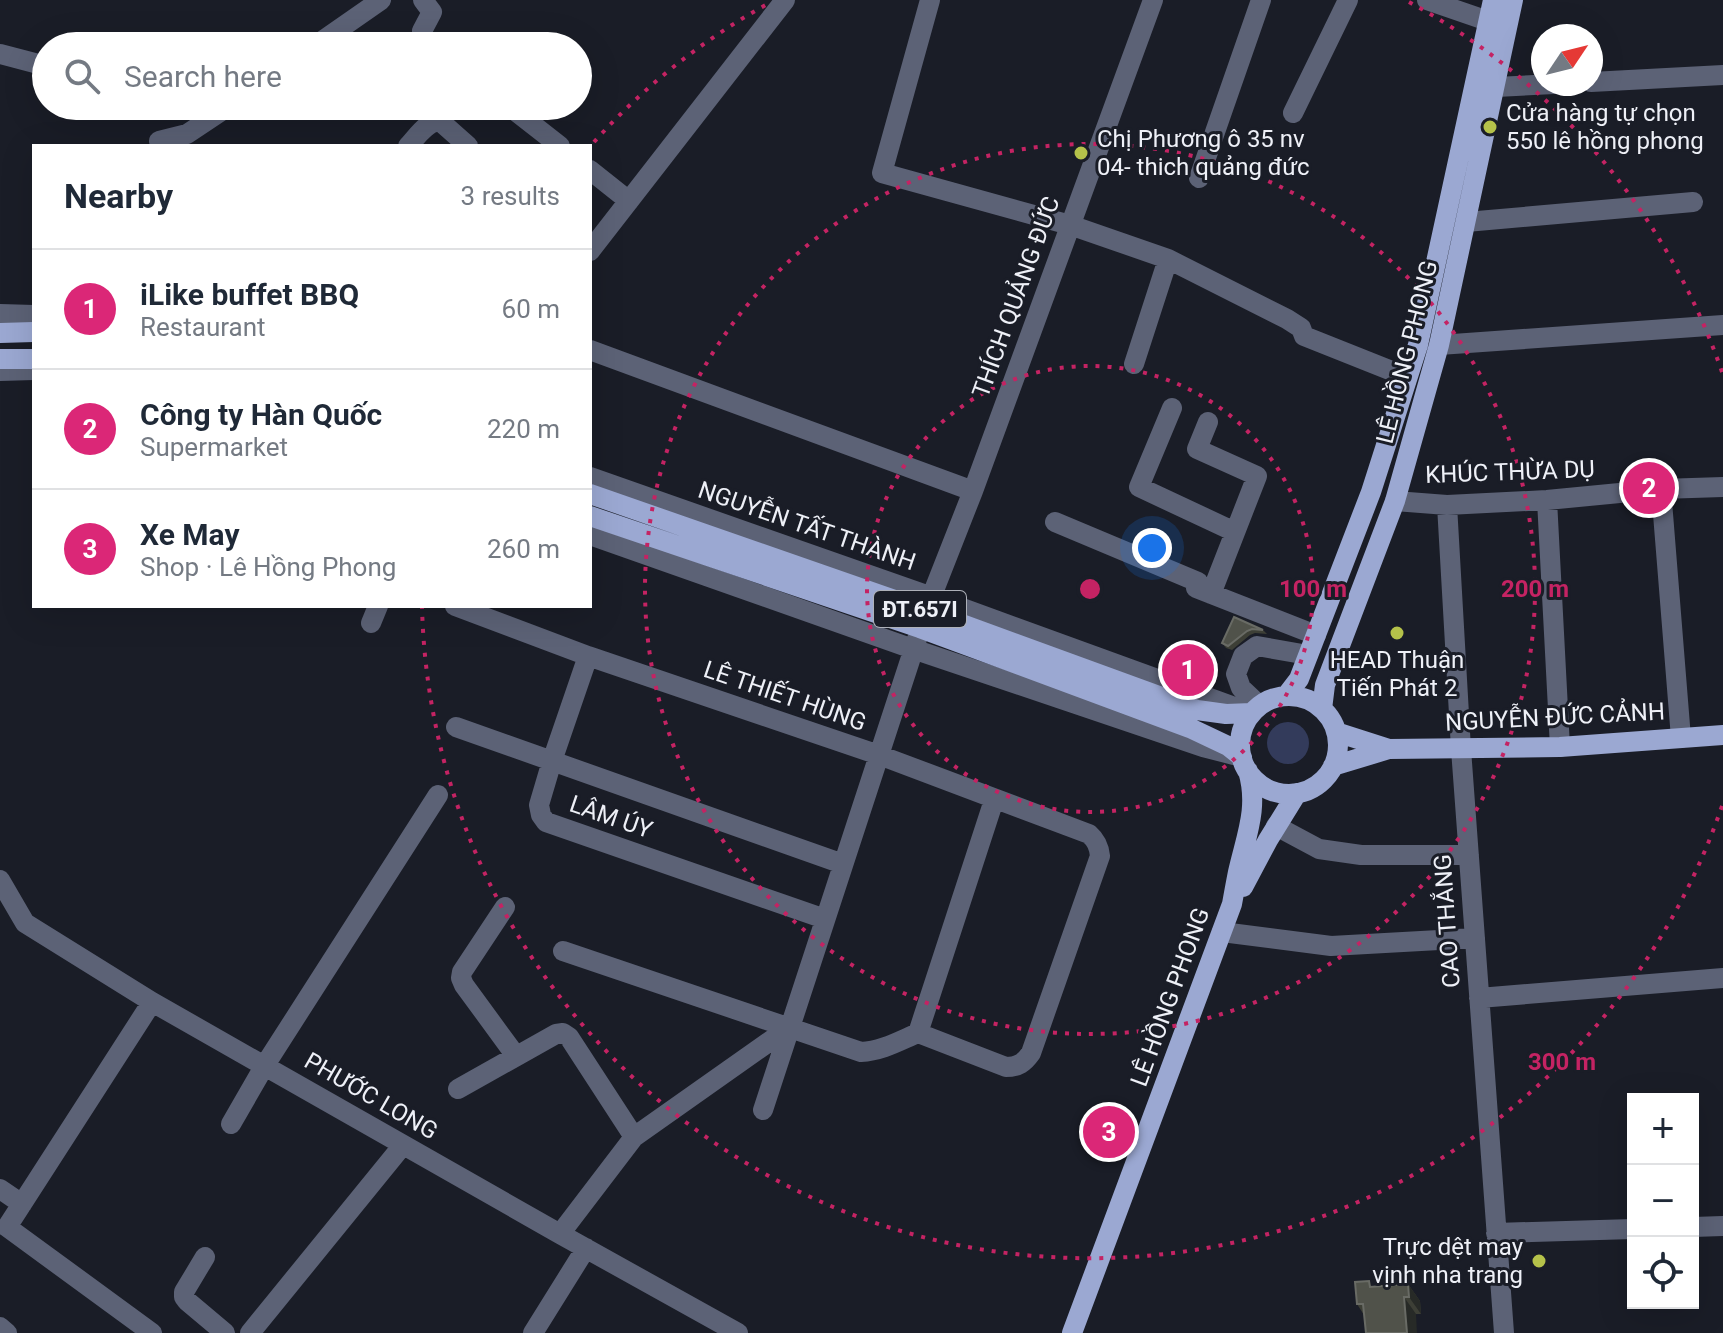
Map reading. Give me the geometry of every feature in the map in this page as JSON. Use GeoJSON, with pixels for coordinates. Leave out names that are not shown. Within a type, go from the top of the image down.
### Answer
{"type":"FeatureCollection","features":[{"type":"Feature","properties":{"kind":"main road","name":"LÊ HỒNG PHONG"},"geometry":{"type":"LineString","coordinates":[[1286,696],[1299,679],[1371,492],[1418,345],[1493,0]]}},
{"type":"Feature","properties":{"kind":"main road","name":"LÊ HỒNG PHONG"},"geometry":{"type":"LineString","coordinates":[[1322,709],[1325,685],[1395,501],[1439,345],[1513,0]]}},
{"type":"Feature","properties":{"kind":"main road"},"geometry":{"type":"LineString","coordinates":[[1475,82],[1496,87]]}},
{"type":"Feature","properties":{"kind":"main road"},"geometry":{"type":"LineString","coordinates":[[0,333],[32,332]]}},
{"type":"Feature","properties":{"kind":"main road"},"geometry":{"type":"LineString","coordinates":[[0,359],[32,359]]}},
{"type":"Feature","properties":{"kind":"main road"},"geometry":{"type":"LineString","coordinates":[[1371,492],[1395,501]]}},
{"type":"Feature","properties":{"kind":"main road","name":"NGUYỄN TẤT THÀNH"},"geometry":{"type":"LineString","coordinates":[[592,495],[1197,710],[1226,714],[1256,709]]}},
{"type":"Feature","properties":{"kind":"main road","name":"NGUYỄN TẤT THÀNH"},"geometry":{"type":"LineString","coordinates":[[592,517],[926,612],[1228,746],[1245,764]]}},
{"type":"Feature","properties":{"kind":"main road"},"geometry":{"type":"LineString","coordinates":[[1286,696],[1311,701],[1322,709],[1330,719],[1338,743],[1333,766],[1327,776],[1308,790],[1297,793],[1283,793],[1257,782],[1245,764],[1240,741],[1244,726],[1256,709],[1273,698],[1286,696]]}},
{"type":"Feature","properties":{"kind":"main road","name":"NGUYỄN ĐỨC CẢNH"},"geometry":{"type":"LineString","coordinates":[[1336,732],[1389,749]]}},
{"type":"Feature","properties":{"kind":"main road","name":"NGUYỄN ĐỨC CẢNH"},"geometry":{"type":"LineString","coordinates":[[1333,766],[1389,749],[1560,747],[1723,735]]}},
{"type":"Feature","properties":{"kind":"main road","name":"LÊ HỒNG PHONG"},"geometry":{"type":"LineString","coordinates":[[1232,904],[1252,817],[1253,798],[1245,764]]}},
{"type":"Feature","properties":{"kind":"main road","name":"LÊ HỒNG PHONG"},"geometry":{"type":"LineString","coordinates":[[1072,1333],[1232,904],[1297,793]]}},
{"type":"Feature","properties":{"kind":"street"},"geometry":{"type":"LineString","coordinates":[[335,32],[381,0]]}},
{"type":"Feature","properties":{"kind":"street"},"geometry":{"type":"LineString","coordinates":[[422,32],[432,12],[423,0]]}},
{"type":"Feature","properties":{"kind":"street"},"geometry":{"type":"LineString","coordinates":[[592,248],[785,0]]}},
{"type":"Feature","properties":{"kind":"street"},"geometry":{"type":"LineString","coordinates":[[930,0],[882,173],[1070,225],[1168,259],[1287,319],[1301,328],[1304,336],[1407,377]]}},
{"type":"Feature","properties":{"kind":"street","name":"THÍCH QUẢNG ĐỨC"},"geometry":{"type":"LineString","coordinates":[[763,1110],[926,612],[1153,0]]}},
{"type":"Feature","properties":{"kind":"street"},"geometry":{"type":"LineString","coordinates":[[1199,178],[1261,0]]}},
{"type":"Feature","properties":{"kind":"street"},"geometry":{"type":"LineString","coordinates":[[1293,113],[1348,0]]}},
{"type":"Feature","properties":{"kind":"street"},"geometry":{"type":"LineString","coordinates":[[1427,0],[1488,21]]}},
{"type":"Feature","properties":{"kind":"street"},"geometry":{"type":"LineString","coordinates":[[0,54],[32,62]]}},
{"type":"Feature","properties":{"kind":"street"},"geometry":{"type":"LineString","coordinates":[[1603,81],[1723,75]]}},
{"type":"Feature","properties":{"kind":"street"},"geometry":{"type":"LineString","coordinates":[[1496,87],[1531,85]]}},
{"type":"Feature","properties":{"kind":"street"},"geometry":{"type":"LineString","coordinates":[[159,141],[187,134],[208,120]]}},
{"type":"Feature","properties":{"kind":"street"},"geometry":{"type":"LineString","coordinates":[[410,144],[436,120],[466,144]]}},
{"type":"Feature","properties":{"kind":"street"},"geometry":{"type":"LineString","coordinates":[[527,120],[557,144]]}},
{"type":"Feature","properties":{"kind":"street"},"geometry":{"type":"LineString","coordinates":[[592,172],[629,201]]}},
{"type":"Feature","properties":{"kind":"street"},"geometry":{"type":"LineString","coordinates":[[1466,222],[1693,202]]}},
{"type":"Feature","properties":{"kind":"street"},"geometry":{"type":"LineString","coordinates":[[1134,364],[1168,259]]}},
{"type":"Feature","properties":{"kind":"street"},"geometry":{"type":"LineString","coordinates":[[0,314],[32,315]]}},
{"type":"Feature","properties":{"kind":"street"},"geometry":{"type":"LineString","coordinates":[[1439,345],[1723,325]]}},
{"type":"Feature","properties":{"kind":"street"},"geometry":{"type":"LineString","coordinates":[[592,351],[973,491]]}},
{"type":"Feature","properties":{"kind":"street"},"geometry":{"type":"LineString","coordinates":[[0,371],[32,370]]}},
{"type":"Feature","properties":{"kind":"street"},"geometry":{"type":"LineString","coordinates":[[1172,408],[1139,487],[1235,532]]}},
{"type":"Feature","properties":{"kind":"street"},"geometry":{"type":"LineString","coordinates":[[1208,422],[1197,449],[1257,476],[1211,594]]}},
{"type":"Feature","properties":{"kind":"street","name":"NGUYỄN TẤT THÀNH"},"geometry":{"type":"LineString","coordinates":[[592,478],[926,612]]}},
{"type":"Feature","properties":{"kind":"street","name":"KHÚC THỪA DỤ"},"geometry":{"type":"LineString","coordinates":[[1395,501],[1447,505],[1723,487]]}},
{"type":"Feature","properties":{"kind":"street"},"geometry":{"type":"LineString","coordinates":[[1661,489],[1681,738]]}},
{"type":"Feature","properties":{"kind":"street"},"geometry":{"type":"LineString","coordinates":[[1547,500],[1560,747]]}},
{"type":"Feature","properties":{"kind":"street","name":"CAO THẮNG"},"geometry":{"type":"LineString","coordinates":[[1447,505],[1461,749],[1504,1333]]}},
{"type":"Feature","properties":{"kind":"street"},"geometry":{"type":"LineString","coordinates":[[1055,522],[1198,582],[1196,588],[1316,635]]}},
{"type":"Feature","properties":{"kind":"street"},"geometry":{"type":"LineString","coordinates":[[592,536],[1245,764]]}},
{"type":"Feature","properties":{"kind":"street","name":"LÊ THIẾT HÙNG"},"geometry":{"type":"LineString","coordinates":[[460,608],[588,656],[879,755],[1089,834],[1099,847],[1100,856],[1031,1053],[1025,1061],[1016,1067],[1006,1067],[918,1033]]}},
{"type":"Feature","properties":{"kind":"street"},"geometry":{"type":"LineString","coordinates":[[1256,709],[1241,688],[1236,674],[1243,656],[1257,646],[1308,655]]}},
{"type":"Feature","properties":{"kind":"street","name":"LÂM ÚY"},"geometry":{"type":"LineString","coordinates":[[588,656],[539,805],[546,822],[825,919]]}},
{"type":"Feature","properties":{"kind":"street"},"geometry":{"type":"LineString","coordinates":[[456,727],[843,864]]}},
{"type":"Feature","properties":{"kind":"street"},"geometry":{"type":"LineString","coordinates":[[231,1124],[265,1065],[438,795]]}},
{"type":"Feature","properties":{"kind":"street"},"geometry":{"type":"LineString","coordinates":[[563,951],[861,1052],[873,1052],[918,1033],[994,800]]}},
{"type":"Feature","properties":{"kind":"street"},"geometry":{"type":"LineString","coordinates":[[1276,826],[1319,849],[1361,855],[1469,855]]}},
{"type":"Feature","properties":{"kind":"street","name":"PHƯỚC LONG"},"geometry":{"type":"LineString","coordinates":[[0,880],[25,923],[152,1002],[586,1248],[701,1324],[738,1333]]}},
{"type":"Feature","properties":{"kind":"street"},"geometry":{"type":"LineString","coordinates":[[505,907],[461,978],[516,1056]]}},
{"type":"Feature","properties":{"kind":"street"},"geometry":{"type":"LineString","coordinates":[[0,909],[25,923]]}},
{"type":"Feature","properties":{"kind":"street"},"geometry":{"type":"LineString","coordinates":[[1222,932],[1331,946],[1475,938]]}},
{"type":"Feature","properties":{"kind":"street"},"geometry":{"type":"LineString","coordinates":[[1479,998],[1723,978]]}},
{"type":"Feature","properties":{"kind":"street"},"geometry":{"type":"LineString","coordinates":[[152,1002],[4,1233],[152,1333]]}},
{"type":"Feature","properties":{"kind":"street"},"geometry":{"type":"LineString","coordinates":[[560,1234],[634,1137],[790,1027]]}},
{"type":"Feature","properties":{"kind":"street"},"geometry":{"type":"LineString","coordinates":[[458,1089],[556,1034],[563,1033],[569,1037],[634,1137]]}},
{"type":"Feature","properties":{"kind":"street"},"geometry":{"type":"LineString","coordinates":[[250,1333],[403,1145]]}},
{"type":"Feature","properties":{"kind":"street"},"geometry":{"type":"LineString","coordinates":[[0,1189],[22,1204]]}},
{"type":"Feature","properties":{"kind":"street"},"geometry":{"type":"LineString","coordinates":[[1699,1227],[1723,1226]]}},
{"type":"Feature","properties":{"kind":"street"},"geometry":{"type":"LineString","coordinates":[[1496,1233],[1627,1229]]}},
{"type":"Feature","properties":{"kind":"street"},"geometry":{"type":"LineString","coordinates":[[533,1333],[586,1248]]}},
{"type":"Feature","properties":{"kind":"street"},"geometry":{"type":"LineString","coordinates":[[205,1257],[184,1297],[225,1333]]}},
{"type":"Feature","properties":{"kind":"street"},"geometry":{"type":"LineString","coordinates":[[0,1327],[7,1333]]}},
{"type":"Feature","properties":{"kind":"shaded area"},"geometry":{"type":"Polygon","coordinates":[[[1288,722],[1303,728],[1309,743],[1303,758],[1288,764],[1273,758],[1267,743],[1273,728],[1288,722]]]}},
{"type":"Feature","properties":{"kind":"building"},"geometry":{"type":"Polygon","coordinates":[[[1234,617],[1263,630],[1247,631],[1228,646],[1222,643],[1234,617]]]}},
{"type":"Feature","properties":{"kind":"building"},"geometry":{"type":"Polygon","coordinates":[[[1369,1281],[1370,1287],[1408,1284],[1409,1297],[1404,1297],[1407,1333],[1366,1333],[1363,1304],[1357,1304],[1355,1282],[1369,1281]]]}},
{"type":"Feature","properties":{"kind":"place","name":"Cửa hàng tự chọn 550 lê hồng phong"},"geometry":{"type":"Point","coordinates":[1490,127]}},
{"type":"Feature","properties":{"kind":"place","name":"Chị Phương ô 35 nv 04- thich quảng đức"},"geometry":{"type":"Point","coordinates":[1081,153]}},
{"type":"Feature","properties":{"kind":"place","name":"Công ty Hàn Quốc"},"geometry":{"type":"Point","coordinates":[1649,488]}},
{"type":"Feature","properties":{"kind":"place","name":"HEAD Thuận Tiến Phát 2"},"geometry":{"type":"Point","coordinates":[1397,633]}},
{"type":"Feature","properties":{"kind":"place","name":"iLike buffet BBQ"},"geometry":{"type":"Point","coordinates":[1188,670]}},
{"type":"Feature","properties":{"kind":"place","name":"Xe May"},"geometry":{"type":"Point","coordinates":[1109,1132]}},
{"type":"Feature","properties":{"kind":"place","name":"Trực dệt may vịnh nha trang"},"geometry":{"type":"Point","coordinates":[1539,1261]}}]}
